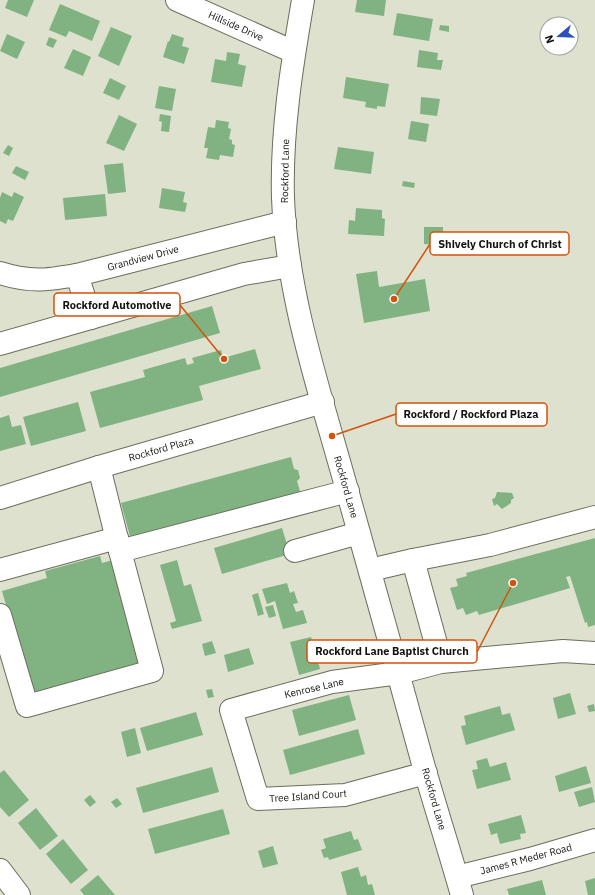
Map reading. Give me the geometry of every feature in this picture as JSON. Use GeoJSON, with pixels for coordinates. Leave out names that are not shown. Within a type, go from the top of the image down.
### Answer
{"type":"FeatureCollection","features":[{"type":"Feature","properties":{"kind":"street","name":"Hillside Drive"},"geometry":{"type":"LineString","coordinates":[[177,0],[294,52]]}},
{"type":"Feature","properties":{"kind":"street","name":"Rockford Lane"},"geometry":{"type":"LineString","coordinates":[[303,0],[288,97],[285,142],[283,196],[290,266],[307,344],[322,402],[459,886]]}},
{"type":"Feature","properties":{"kind":"street","name":"Grandview Drive"},"geometry":{"type":"LineString","coordinates":[[0,273],[26,280],[44,280],[77,275],[285,222]]}},
{"type":"Feature","properties":{"kind":"street"},"geometry":{"type":"LineString","coordinates":[[0,344],[244,274],[290,266]]}},
{"type":"Feature","properties":{"kind":"street"},"geometry":{"type":"LineString","coordinates":[[77,275],[91,318]]}},
{"type":"Feature","properties":{"kind":"street","name":"Rockford Plaza"},"geometry":{"type":"LineString","coordinates":[[0,498],[322,402]]}},
{"type":"Feature","properties":{"kind":"street"},"geometry":{"type":"LineString","coordinates":[[0,615],[27,706],[152,671],[98,468]]}},
{"type":"Feature","properties":{"kind":"street"},"geometry":{"type":"LineString","coordinates":[[0,570],[348,491]]}},
{"type":"Feature","properties":{"kind":"street"},"geometry":{"type":"LineString","coordinates":[[370,570],[490,545],[595,517]]}},
{"type":"Feature","properties":{"kind":"street"},"geometry":{"type":"LineString","coordinates":[[295,551],[359,533]]}},
{"type":"Feature","properties":{"kind":"street"},"geometry":{"type":"LineString","coordinates":[[413,560],[442,662]]}},
{"type":"Feature","properties":{"kind":"street","name":"Kenrose Lane"},"geometry":{"type":"LineString","coordinates":[[231,710],[332,682],[399,673],[442,662],[563,651],[595,653]]}},
{"type":"Feature","properties":{"kind":"street","name":"Tree Island Court"},"geometry":{"type":"LineString","coordinates":[[231,710],[258,799],[345,795],[426,773]]}},
{"type":"Feature","properties":{"kind":"street","name":"James R Meder Road"},"geometry":{"type":"LineString","coordinates":[[459,886],[530,859],[595,840]]}},
{"type":"Feature","properties":{"kind":"street"},"geometry":{"type":"LineString","coordinates":[[0,870],[19,895]]}},
{"type":"Feature","properties":{"kind":"building"},"geometry":{"type":"Polygon","coordinates":[[[8,0],[34,0],[27,17],[5,8],[8,0]]]}},
{"type":"Feature","properties":{"kind":"building"},"geometry":{"type":"Polygon","coordinates":[[[357,0],[386,0],[384,16],[355,12],[357,0]]]}},
{"type":"Feature","properties":{"kind":"building"},"geometry":{"type":"Polygon","coordinates":[[[60,4],[100,21],[92,41],[69,31],[66,37],[49,30],[60,4]]]}},
{"type":"Feature","properties":{"kind":"building"},"geometry":{"type":"Polygon","coordinates":[[[397,13],[433,19],[429,41],[393,35],[397,13]]]}},
{"type":"Feature","properties":{"kind":"building"},"geometry":{"type":"Polygon","coordinates":[[[440,25],[449,26],[449,32],[439,30],[440,25]]]}},
{"type":"Feature","properties":{"kind":"building"},"geometry":{"type":"Polygon","coordinates":[[[111,27],[132,36],[119,66],[98,56],[111,27]]]}},
{"type":"Feature","properties":{"kind":"building"},"geometry":{"type":"Polygon","coordinates":[[[7,34],[25,42],[17,59],[0,51],[7,34]]]}},
{"type":"Feature","properties":{"kind":"building"},"geometry":{"type":"Polygon","coordinates":[[[172,34],[184,38],[182,46],[189,48],[184,64],[163,57],[172,34]]]}},
{"type":"Feature","properties":{"kind":"building"},"geometry":{"type":"Polygon","coordinates":[[[49,37],[57,40],[53,48],[46,45],[49,37]]]}},
{"type":"Feature","properties":{"kind":"building"},"geometry":{"type":"Polygon","coordinates":[[[73,49],[91,57],[83,76],[64,68],[73,49]]]}},
{"type":"Feature","properties":{"kind":"building"},"geometry":{"type":"Polygon","coordinates":[[[419,50],[438,53],[437,60],[443,60],[441,70],[417,67],[419,50]]]}},
{"type":"Feature","properties":{"kind":"building"},"geometry":{"type":"Polygon","coordinates":[[[227,52],[240,54],[238,64],[246,66],[242,87],[211,82],[215,59],[226,61],[227,52]]]}},
{"type":"Feature","properties":{"kind":"building"},"geometry":{"type":"Polygon","coordinates":[[[346,77],[389,84],[385,107],[377,106],[377,109],[365,107],[366,102],[343,98],[346,77]]]}},
{"type":"Feature","properties":{"kind":"building"},"geometry":{"type":"Polygon","coordinates":[[[110,78],[126,86],[119,100],[103,93],[110,78]]]}},
{"type":"Feature","properties":{"kind":"building"},"geometry":{"type":"Polygon","coordinates":[[[159,86],[176,89],[172,111],[155,108],[159,86]]]}},
{"type":"Feature","properties":{"kind":"building"},"geometry":{"type":"Polygon","coordinates":[[[421,97],[440,99],[437,116],[420,114],[421,97]]]}},
{"type":"Feature","properties":{"kind":"building"},"geometry":{"type":"Polygon","coordinates":[[[160,114],[171,116],[169,132],[161,131],[162,122],[159,121],[160,114]]]}},
{"type":"Feature","properties":{"kind":"building"},"geometry":{"type":"Polygon","coordinates":[[[119,115],[137,124],[124,151],[106,143],[119,115]]]}},
{"type":"Feature","properties":{"kind":"building"},"geometry":{"type":"Polygon","coordinates":[[[216,120],[229,122],[228,128],[231,129],[229,139],[232,140],[232,144],[235,145],[233,157],[220,155],[219,160],[206,158],[208,148],[204,148],[208,127],[215,128],[216,120]]]}},
{"type":"Feature","properties":{"kind":"building"},"geometry":{"type":"Polygon","coordinates":[[[411,121],[429,124],[426,142],[408,139],[411,121]]]}},
{"type":"Feature","properties":{"kind":"building"},"geometry":{"type":"Polygon","coordinates":[[[8,145],[13,148],[9,156],[3,153],[8,145]]]}},
{"type":"Feature","properties":{"kind":"building"},"geometry":{"type":"Polygon","coordinates":[[[338,147],[374,152],[371,174],[334,169],[338,147]]]}},
{"type":"Feature","properties":{"kind":"building"},"geometry":{"type":"Polygon","coordinates":[[[123,163],[126,192],[108,194],[104,165],[123,163]]]}},
{"type":"Feature","properties":{"kind":"building"},"geometry":{"type":"Polygon","coordinates":[[[16,166],[29,172],[25,180],[12,173],[16,166]]]}},
{"type":"Feature","properties":{"kind":"building"},"geometry":{"type":"Polygon","coordinates":[[[403,181],[415,183],[414,188],[402,186],[403,181]]]}},
{"type":"Feature","properties":{"kind":"building"},"geometry":{"type":"Polygon","coordinates":[[[162,188],[185,192],[183,202],[187,203],[185,212],[159,208],[162,188]]]}},
{"type":"Feature","properties":{"kind":"building"},"geometry":{"type":"Polygon","coordinates":[[[2,192],[12,197],[14,192],[24,197],[13,221],[8,219],[6,224],[0,221],[0,198],[2,192]]]}},
{"type":"Feature","properties":{"kind":"building"},"geometry":{"type":"Polygon","coordinates":[[[105,194],[107,216],[65,220],[63,198],[105,194]]]}},
{"type":"Feature","properties":{"kind":"building"},"geometry":{"type":"Polygon","coordinates":[[[356,208],[382,210],[382,218],[385,219],[384,236],[348,234],[349,220],[355,221],[356,208]]]}},
{"type":"Feature","properties":{"kind":"building"},"geometry":{"type":"Polygon","coordinates":[[[424,227],[443,227],[443,245],[424,244],[424,227]]]}},
{"type":"Feature","properties":{"kind":"building"},"geometry":{"type":"Polygon","coordinates":[[[377,271],[379,287],[425,279],[430,311],[364,323],[356,274],[377,271]]]}},
{"type":"Feature","properties":{"kind":"building"},"geometry":{"type":"Polygon","coordinates":[[[212,306],[220,333],[0,397],[0,368],[212,306]]]}},
{"type":"Feature","properties":{"kind":"building"},"geometry":{"type":"Polygon","coordinates":[[[255,349],[261,369],[199,386],[203,400],[100,428],[90,392],[145,377],[143,370],[185,358],[187,365],[194,363],[192,358],[221,350],[223,358],[255,349]]]}},
{"type":"Feature","properties":{"kind":"building"},"geometry":{"type":"Polygon","coordinates":[[[78,402],[86,431],[31,446],[23,417],[78,402]]]}},
{"type":"Feature","properties":{"kind":"building"},"geometry":{"type":"Polygon","coordinates":[[[9,415],[12,427],[21,425],[26,444],[0,451],[0,418],[9,415]]]}},
{"type":"Feature","properties":{"kind":"building"},"geometry":{"type":"Polygon","coordinates":[[[291,457],[294,469],[298,470],[300,478],[297,481],[301,495],[131,540],[121,503],[291,457]]]}},
{"type":"Feature","properties":{"kind":"building"},"geometry":{"type":"Polygon","coordinates":[[[497,492],[512,493],[514,498],[511,500],[511,503],[502,509],[497,504],[494,506],[492,499],[495,498],[497,492]]]}},
{"type":"Feature","properties":{"kind":"building"},"geometry":{"type":"Polygon","coordinates":[[[282,528],[290,554],[222,574],[214,548],[282,528]]]}},
{"type":"Feature","properties":{"kind":"building"},"geometry":{"type":"Polygon","coordinates":[[[595,538],[595,625],[588,627],[587,622],[585,623],[570,576],[566,577],[570,588],[479,615],[477,611],[466,615],[463,608],[457,610],[450,588],[458,586],[456,579],[467,576],[466,573],[595,538]]]}},
{"type":"Feature","properties":{"kind":"building"},"geometry":{"type":"Polygon","coordinates":[[[100,556],[102,563],[116,559],[144,661],[31,693],[2,591],[47,578],[45,571],[100,556]]]}},
{"type":"Feature","properties":{"kind":"building"},"geometry":{"type":"Polygon","coordinates":[[[177,560],[184,586],[191,584],[202,621],[172,629],[170,623],[176,621],[160,565],[177,560]]]}},
{"type":"Feature","properties":{"kind":"building"},"geometry":{"type":"Polygon","coordinates":[[[287,583],[290,593],[294,591],[298,603],[293,604],[296,612],[303,610],[307,623],[283,629],[275,601],[267,604],[262,589],[287,583]]]}},
{"type":"Feature","properties":{"kind":"building"},"geometry":{"type":"Polygon","coordinates":[[[258,593],[264,614],[258,616],[252,595],[258,593]]]}},
{"type":"Feature","properties":{"kind":"building"},"geometry":{"type":"Polygon","coordinates":[[[273,605],[276,616],[269,618],[265,607],[273,605]]]}},
{"type":"Feature","properties":{"kind":"building"},"geometry":{"type":"Polygon","coordinates":[[[311,637],[320,669],[299,675],[290,642],[311,637]]]}},
{"type":"Feature","properties":{"kind":"building"},"geometry":{"type":"Polygon","coordinates":[[[212,641],[216,653],[205,656],[202,644],[212,641]]]}},
{"type":"Feature","properties":{"kind":"building"},"geometry":{"type":"Polygon","coordinates":[[[249,648],[254,664],[228,672],[224,655],[249,648]]]}},
{"type":"Feature","properties":{"kind":"building"},"geometry":{"type":"Polygon","coordinates":[[[212,689],[214,697],[208,698],[206,690],[212,689]]]}},
{"type":"Feature","properties":{"kind":"building"},"geometry":{"type":"Polygon","coordinates":[[[570,693],[576,714],[558,719],[553,698],[570,693]]]}},
{"type":"Feature","properties":{"kind":"building"},"geometry":{"type":"Polygon","coordinates":[[[349,695],[356,720],[299,736],[292,710],[349,695]]]}},
{"type":"Feature","properties":{"kind":"building"},"geometry":{"type":"Polygon","coordinates":[[[594,704],[595,711],[589,712],[587,706],[594,704]]]}},
{"type":"Feature","properties":{"kind":"building"},"geometry":{"type":"Polygon","coordinates":[[[500,706],[502,715],[510,713],[515,730],[466,745],[461,726],[466,725],[464,716],[500,706]]]}},
{"type":"Feature","properties":{"kind":"building"},"geometry":{"type":"Polygon","coordinates":[[[196,712],[203,735],[147,751],[140,728],[196,712]]]}},
{"type":"Feature","properties":{"kind":"building"},"geometry":{"type":"Polygon","coordinates":[[[135,728],[141,753],[127,757],[121,732],[135,728]]]}},
{"type":"Feature","properties":{"kind":"building"},"geometry":{"type":"Polygon","coordinates":[[[358,729],[365,754],[290,775],[283,750],[358,729]]]}},
{"type":"Feature","properties":{"kind":"building"},"geometry":{"type":"Polygon","coordinates":[[[487,758],[490,767],[506,762],[511,780],[477,789],[472,770],[478,769],[476,761],[487,758]]]}},
{"type":"Feature","properties":{"kind":"building"},"geometry":{"type":"Polygon","coordinates":[[[586,766],[591,783],[559,792],[555,776],[586,766]]]}},
{"type":"Feature","properties":{"kind":"building"},"geometry":{"type":"Polygon","coordinates":[[[212,767],[219,792],[143,813],[136,788],[212,767]]]}},
{"type":"Feature","properties":{"kind":"building"},"geometry":{"type":"Polygon","coordinates":[[[4,770],[29,800],[9,817],[0,807],[0,773],[4,770]]]}},
{"type":"Feature","properties":{"kind":"building"},"geometry":{"type":"Polygon","coordinates":[[[592,787],[595,802],[579,807],[574,792],[592,787]]]}},
{"type":"Feature","properties":{"kind":"building"},"geometry":{"type":"Polygon","coordinates":[[[90,795],[96,802],[90,807],[84,800],[90,795]]]}},
{"type":"Feature","properties":{"kind":"building"},"geometry":{"type":"Polygon","coordinates":[[[117,798],[122,804],[116,808],[111,802],[117,798]]]}},
{"type":"Feature","properties":{"kind":"building"},"geometry":{"type":"Polygon","coordinates":[[[36,808],[58,836],[40,850],[18,823],[36,808]]]}},
{"type":"Feature","properties":{"kind":"building"},"geometry":{"type":"Polygon","coordinates":[[[223,809],[230,834],[155,854],[148,829],[223,809]]]}},
{"type":"Feature","properties":{"kind":"building"},"geometry":{"type":"Polygon","coordinates":[[[521,815],[526,833],[520,834],[521,839],[500,844],[497,833],[491,835],[488,824],[521,815]]]}},
{"type":"Feature","properties":{"kind":"building"},"geometry":{"type":"Polygon","coordinates":[[[351,831],[354,840],[358,839],[362,850],[329,860],[328,857],[324,858],[321,850],[326,848],[323,839],[351,831]]]}},
{"type":"Feature","properties":{"kind":"building"},"geometry":{"type":"Polygon","coordinates":[[[63,839],[88,870],[71,884],[46,854],[63,839]]]}},
{"type":"Feature","properties":{"kind":"building"},"geometry":{"type":"Polygon","coordinates":[[[273,846],[278,864],[263,868],[258,851],[273,846]]]}},
{"type":"Feature","properties":{"kind":"building"},"geometry":{"type":"Polygon","coordinates":[[[358,867],[361,877],[366,875],[368,885],[372,884],[375,895],[347,895],[341,872],[358,867]]]}},
{"type":"Feature","properties":{"kind":"building"},"geometry":{"type":"Polygon","coordinates":[[[98,875],[115,895],[84,895],[80,890],[98,875]]]}},
{"type":"Feature","properties":{"kind":"building"},"geometry":{"type":"Polygon","coordinates":[[[595,878],[595,895],[588,895],[585,881],[595,878]]]}},
{"type":"Feature","properties":{"kind":"building"},"geometry":{"type":"Polygon","coordinates":[[[542,880],[546,895],[509,895],[507,889],[542,880]]]}},
{"type":"Feature","properties":{"kind":"place","name":"Shively Church of Christ"},"geometry":{"type":"Point","coordinates":[394,299]}},
{"type":"Feature","properties":{"kind":"place","name":"Rockford Automotive"},"geometry":{"type":"Point","coordinates":[224,359]}},
{"type":"Feature","properties":{"kind":"place","name":"Rockford / Rockford Plaza"},"geometry":{"type":"Point","coordinates":[332,436]}},
{"type":"Feature","properties":{"kind":"place","name":"Rockford Lane Baptist Church"},"geometry":{"type":"Point","coordinates":[513,583]}}]}
